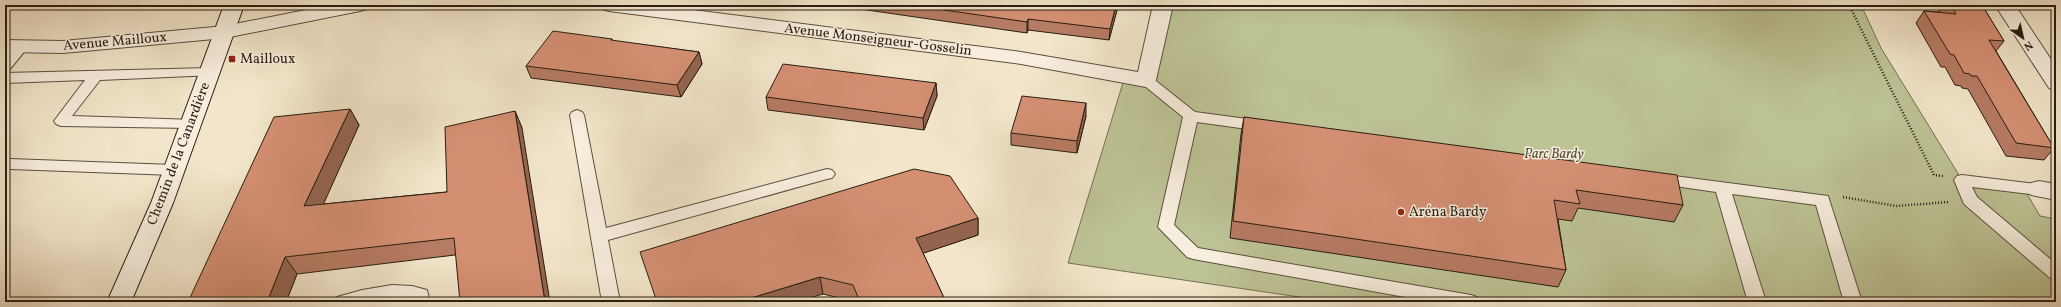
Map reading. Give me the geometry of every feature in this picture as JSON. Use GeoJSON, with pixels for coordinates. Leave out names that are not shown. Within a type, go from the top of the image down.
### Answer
{"type":"FeatureCollection","features":[{"type":"Feature","properties":{"kind":"street","name":"Chemin de la Canardière"},"geometry":{"type":"LineString","coordinates":[[119,302],[162,203],[234,5]]}},
{"type":"Feature","properties":{"kind":"street","name":"Avenue Mailloux"},"geometry":{"type":"LineString","coordinates":[[13,46],[63,47],[225,32],[360,5]]}},
{"type":"Feature","properties":{"kind":"street","name":"Avenue Monseigneur-Gosselin"},"geometry":{"type":"LineString","coordinates":[[610,5],[1022,58],[1146,80]]}},
{"type":"Feature","properties":{"kind":"street"},"geometry":{"type":"LineString","coordinates":[[1146,80],[1163,5]]}},
{"type":"Feature","properties":{"kind":"street"},"geometry":{"type":"LineString","coordinates":[[2005,5],[2056,83]]}},
{"type":"Feature","properties":{"kind":"lane"},"geometry":{"type":"LineString","coordinates":[[5,66],[13,46]]}},
{"type":"Feature","properties":{"kind":"lane"},"geometry":{"type":"LineString","coordinates":[[5,78],[95,77],[210,72]]}},
{"type":"Feature","properties":{"kind":"lane"},"geometry":{"type":"LineString","coordinates":[[95,77],[61,121],[191,123]]}},
{"type":"Feature","properties":{"kind":"lane"},"geometry":{"type":"LineString","coordinates":[[1146,80],[1191,116],[1277,128]]}},
{"type":"Feature","properties":{"kind":"lane"},"geometry":{"type":"LineString","coordinates":[[577,115],[611,302]]}},
{"type":"Feature","properties":{"kind":"lane"},"geometry":{"type":"LineString","coordinates":[[1191,116],[1166,227],[1193,253],[1471,302]]}},
{"type":"Feature","properties":{"kind":"lane"},"geometry":{"type":"LineString","coordinates":[[10,164],[174,170]]}},
{"type":"Feature","properties":{"kind":"lane"},"geometry":{"type":"LineString","coordinates":[[599,236],[827,174]]}},
{"type":"Feature","properties":{"kind":"lane"},"geometry":{"type":"LineString","coordinates":[[1644,177],[1822,200],[1853,302]]}},
{"type":"Feature","properties":{"kind":"lane"},"geometry":{"type":"LineString","coordinates":[[2047,191],[1962,180],[1970,200],[2056,273]]}},
{"type":"Feature","properties":{"kind":"lane"},"geometry":{"type":"LineString","coordinates":[[1722,187],[1757,302]]}},
{"type":"Feature","properties":{"kind":"lane"},"geometry":{"type":"LineString","coordinates":[[343,302],[354,298],[407,291],[421,294],[421,302]]}},
{"type":"Feature","properties":{"kind":"path"},"geometry":{"type":"LineString","coordinates":[[1849,5],[1934,175],[1962,180]]}},
{"type":"Feature","properties":{"kind":"path"},"geometry":{"type":"LineString","coordinates":[[1822,200],[1843,197],[1896,206],[1915,206],[1970,200]]}},
{"type":"Feature","properties":{"kind":"green space","name":"Parc Bardy"},"geometry":{"type":"Polygon","coordinates":[[[1163,5],[1861,5],[1881,48],[1962,180],[2023,187],[2040,216],[2056,219],[2056,302],[1333,302],[1068,263],[1125,76],[1146,79],[1163,5]]]}},
{"type":"Feature","properties":{"kind":"building"},"geometry":{"type":"Polygon","coordinates":[[[910,5],[1116,5],[1110,29],[1028,19],[1027,22],[910,5]]]}},
{"type":"Feature","properties":{"kind":"building"},"geometry":{"type":"Polygon","coordinates":[[[1951,5],[1982,5],[2004,41],[1989,40],[2054,148],[2016,143],[1977,76],[1971,76],[1970,74],[1964,73],[1954,55],[1950,54],[1924,11],[1956,14],[1951,5]]]}},
{"type":"Feature","properties":{"kind":"building"},"geometry":{"type":"Polygon","coordinates":[[[553,31],[699,52],[677,85],[526,66],[553,31]]]}},
{"type":"Feature","properties":{"kind":"building"},"geometry":{"type":"Polygon","coordinates":[[[783,64],[936,83],[923,118],[766,97],[783,64]]]}},
{"type":"Feature","properties":{"kind":"building"},"geometry":{"type":"Polygon","coordinates":[[[1022,96],[1086,103],[1077,141],[1011,133],[1022,96]]]}},
{"type":"Feature","properties":{"kind":"building"},"geometry":{"type":"Polygon","coordinates":[[[350,109],[304,206],[447,192],[445,127],[515,111],[545,302],[460,302],[454,238],[285,257],[267,302],[188,302],[274,117],[350,109]]]}},
{"type":"Feature","properties":{"kind":"building","name":"Aréna Bardy"},"geometry":{"type":"Polygon","coordinates":[[[1244,117],[1677,175],[1683,205],[1576,190],[1580,204],[1554,200],[1566,270],[1233,221],[1244,117]]]}},
{"type":"Feature","properties":{"kind":"building"},"geometry":{"type":"Polygon","coordinates":[[[914,169],[950,176],[978,218],[916,238],[946,302],[860,302],[853,285],[820,277],[738,302],[657,302],[640,252],[914,169]]]}},
{"type":"Feature","properties":{"kind":"place","name":"Mailloux"},"geometry":{"type":"Point","coordinates":[232,59]}},
{"type":"Feature","properties":{"kind":"place","name":"Aréna Bardy"},"geometry":{"type":"Point","coordinates":[1401,212]}}]}
